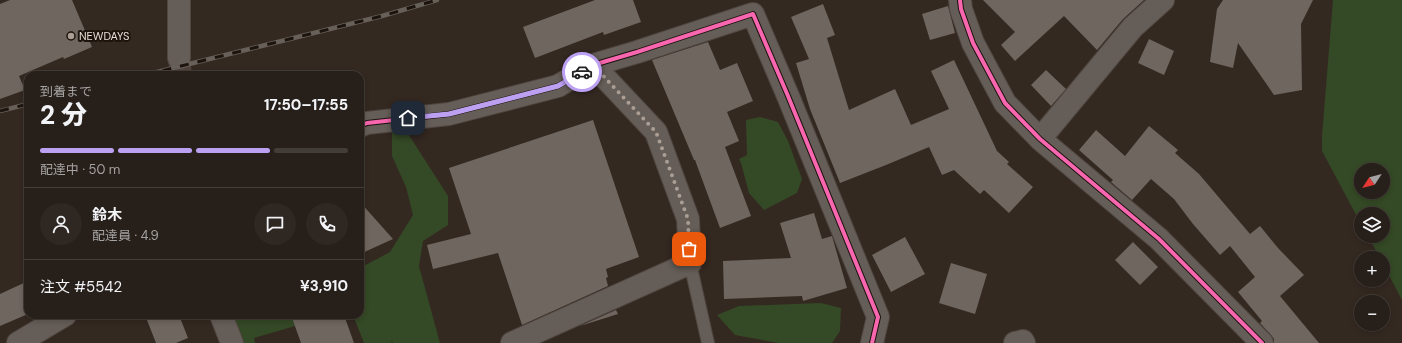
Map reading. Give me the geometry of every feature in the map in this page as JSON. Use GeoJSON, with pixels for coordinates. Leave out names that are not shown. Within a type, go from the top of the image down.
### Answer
{"type":"FeatureCollection","features":[{"type":"Feature","properties":{"kind":"street"},"geometry":{"type":"LineString","coordinates":[[179,0],[179,58]]}},
{"type":"Feature","properties":{"kind":"street"},"geometry":{"type":"LineString","coordinates":[[960,0],[961,9],[973,44],[1005,103],[1040,139],[1159,239],[1262,343]]}},
{"type":"Feature","properties":{"kind":"street"},"geometry":{"type":"LineString","coordinates":[[1040,139],[1133,27],[1163,0]]}},
{"type":"Feature","properties":{"kind":"street"},"geometry":{"type":"LineString","coordinates":[[364,124],[449,114],[558,86],[593,65],[753,14],[878,317],[872,343]]}},
{"type":"Feature","properties":{"kind":"street"},"geometry":{"type":"LineString","coordinates":[[512,343],[690,263],[688,219],[656,132],[593,65]]}},
{"type":"Feature","properties":{"kind":"street"},"geometry":{"type":"LineString","coordinates":[[18,343],[58,319]]}},
{"type":"Feature","properties":{"kind":"street"},"geometry":{"type":"LineString","coordinates":[[223,319],[232,343]]}},
{"type":"Feature","properties":{"kind":"street"},"geometry":{"type":"LineString","coordinates":[[1015,343],[1023,341],[1024,343]]}},
{"type":"Feature","properties":{"kind":"lane"},"geometry":{"type":"LineString","coordinates":[[690,263],[708,343]]}},
{"type":"Feature","properties":{"kind":"green space"},"geometry":{"type":"Polygon","coordinates":[[[1333,0],[1402,0],[1402,300],[1390,277],[1390,251],[1376,251],[1372,243],[1390,243],[1390,207],[1354,207],[1354,211],[1322,151],[1333,0]]]}},
{"type":"Feature","properties":{"kind":"green space"},"geometry":{"type":"Polygon","coordinates":[[[760,117],[778,122],[788,141],[802,179],[797,193],[764,210],[749,193],[739,159],[747,155],[746,120],[760,117]]]}},
{"type":"Feature","properties":{"kind":"green space"},"geometry":{"type":"Polygon","coordinates":[[[405,129],[448,196],[448,225],[423,241],[419,266],[440,343],[393,343],[391,340],[392,343],[364,343],[355,319],[364,319],[364,266],[390,252],[413,215],[406,187],[392,156],[392,133],[405,129]]]}},
{"type":"Feature","properties":{"kind":"green space"},"geometry":{"type":"Polygon","coordinates":[[[821,303],[841,308],[840,331],[832,343],[779,343],[735,335],[717,315],[739,306],[821,303]]]}},
{"type":"Feature","properties":{"kind":"green space"},"geometry":{"type":"Polygon","coordinates":[[[235,319],[294,319],[295,326],[254,338],[255,343],[243,343],[235,319]]]}},
{"type":"Feature","properties":{"kind":"building"},"geometry":{"type":"Polygon","coordinates":[[[10,0],[72,0],[92,47],[64,59],[63,57],[31,71],[24,71],[24,74],[19,76],[24,90],[0,99],[0,4],[10,0]]]}},
{"type":"Feature","properties":{"kind":"building"},"geometry":{"type":"Polygon","coordinates":[[[595,0],[633,0],[641,22],[604,35],[603,32],[535,58],[523,27],[595,0]]]}},
{"type":"Feature","properties":{"kind":"building"},"geometry":{"type":"Polygon","coordinates":[[[983,0],[1144,0],[1123,19],[1097,50],[1064,16],[1015,61],[1001,45],[1015,32],[983,0]]]}},
{"type":"Feature","properties":{"kind":"building"},"geometry":{"type":"Polygon","coordinates":[[[1223,0],[1313,0],[1301,24],[1302,90],[1274,95],[1238,43],[1233,68],[1210,62],[1217,9],[1223,0]]]}},
{"type":"Feature","properties":{"kind":"building"},"geometry":{"type":"Polygon","coordinates":[[[823,4],[835,35],[827,38],[849,110],[895,89],[911,125],[949,109],[931,71],[954,60],[997,151],[1009,162],[1007,164],[1033,187],[1009,213],[984,190],[980,194],[954,170],[942,175],[929,147],[840,183],[810,109],[796,63],[809,59],[791,17],[823,4]]]}},
{"type":"Feature","properties":{"kind":"building"},"geometry":{"type":"Polygon","coordinates":[[[948,6],[955,33],[930,40],[922,14],[948,6]]]}},
{"type":"Feature","properties":{"kind":"building"},"geometry":{"type":"Polygon","coordinates":[[[1149,39],[1174,51],[1164,75],[1138,63],[1149,39]]]}},
{"type":"Feature","properties":{"kind":"building"},"geometry":{"type":"Polygon","coordinates":[[[708,42],[720,70],[737,63],[753,101],[727,112],[739,141],[725,147],[751,216],[720,228],[695,160],[652,60],[708,42]]]}},
{"type":"Feature","properties":{"kind":"building"},"geometry":{"type":"Polygon","coordinates":[[[1046,70],[1066,89],[1051,106],[1031,85],[1046,70]]]}},
{"type":"Feature","properties":{"kind":"building"},"geometry":{"type":"Polygon","coordinates":[[[593,120],[639,257],[606,269],[608,286],[522,325],[498,253],[433,269],[427,245],[471,234],[449,168],[593,120]]]}},
{"type":"Feature","properties":{"kind":"building"},"geometry":{"type":"Polygon","coordinates":[[[1149,126],[1178,150],[1175,153],[1199,174],[1250,234],[1260,226],[1278,248],[1304,275],[1280,296],[1319,343],[1274,343],[1274,339],[1260,323],[1262,321],[1238,292],[1255,277],[1230,246],[1220,255],[1174,199],[1151,179],[1132,200],[1111,182],[1113,180],[1079,150],[1096,130],[1125,156],[1149,126]]]}},
{"type":"Feature","properties":{"kind":"building"},"geometry":{"type":"Polygon","coordinates":[[[364,206],[393,239],[364,252],[364,206]]]}},
{"type":"Feature","properties":{"kind":"building"},"geometry":{"type":"Polygon","coordinates":[[[814,213],[822,239],[832,236],[847,288],[803,301],[802,296],[724,299],[723,261],[791,258],[780,223],[814,213]]]}},
{"type":"Feature","properties":{"kind":"building"},"geometry":{"type":"Polygon","coordinates":[[[905,237],[925,274],[891,292],[872,255],[905,237]]]}},
{"type":"Feature","properties":{"kind":"building"},"geometry":{"type":"Polygon","coordinates":[[[1133,242],[1158,267],[1140,285],[1115,260],[1133,242]]]}},
{"type":"Feature","properties":{"kind":"building"},"geometry":{"type":"Polygon","coordinates":[[[951,263],[987,274],[975,314],[939,303],[951,263]]]}},
{"type":"Feature","properties":{"kind":"building"},"geometry":{"type":"Polygon","coordinates":[[[24,283],[24,316],[0,326],[0,294],[24,283]]]}},
{"type":"Feature","properties":{"kind":"building"},"geometry":{"type":"Polygon","coordinates":[[[616,310],[618,314],[580,326],[616,310]]]}},
{"type":"Feature","properties":{"kind":"building"},"geometry":{"type":"Polygon","coordinates":[[[147,319],[181,319],[188,338],[176,343],[156,343],[147,319]]]}},
{"type":"Feature","properties":{"kind":"building"},"geometry":{"type":"Polygon","coordinates":[[[292,319],[345,319],[354,343],[301,343],[292,319]]]}},
{"type":"Feature","properties":{"kind":"tunnel"},"geometry":{"type":"LineString","coordinates":[[179,58],[181,71]]}},
{"type":"Feature","properties":{"kind":"railway"},"geometry":{"type":"LineString","coordinates":[[161,71],[382,16],[437,0]]}},
{"type":"Feature","properties":{"kind":"railway"},"geometry":{"type":"LineString","coordinates":[[0,111],[24,105]]}},
{"type":"Feature","properties":{"kind":"cycle path"},"geometry":{"type":"LineString","coordinates":[[960,0],[961,9],[973,43],[1005,103],[1040,139],[1159,239],[1262,343]]}},
{"type":"Feature","properties":{"kind":"cycle path"},"geometry":{"type":"LineString","coordinates":[[364,124],[449,114],[558,86],[593,65],[753,14],[878,317],[872,343]]}},
{"type":"Feature","properties":{"kind":"way so far"},"geometry":{"type":"LineString","coordinates":[[582,72],[593,65],[656,132],[688,219],[689,249]]}},
{"type":"Feature","properties":{"kind":"place","name":"NEWDAYS"},"geometry":{"type":"Point","coordinates":[71,36]}},
{"type":"Feature","properties":{"kind":"route"},"geometry":{"type":"LineString","coordinates":[[408,118],[449,114],[558,86],[582,72]]}}]}
